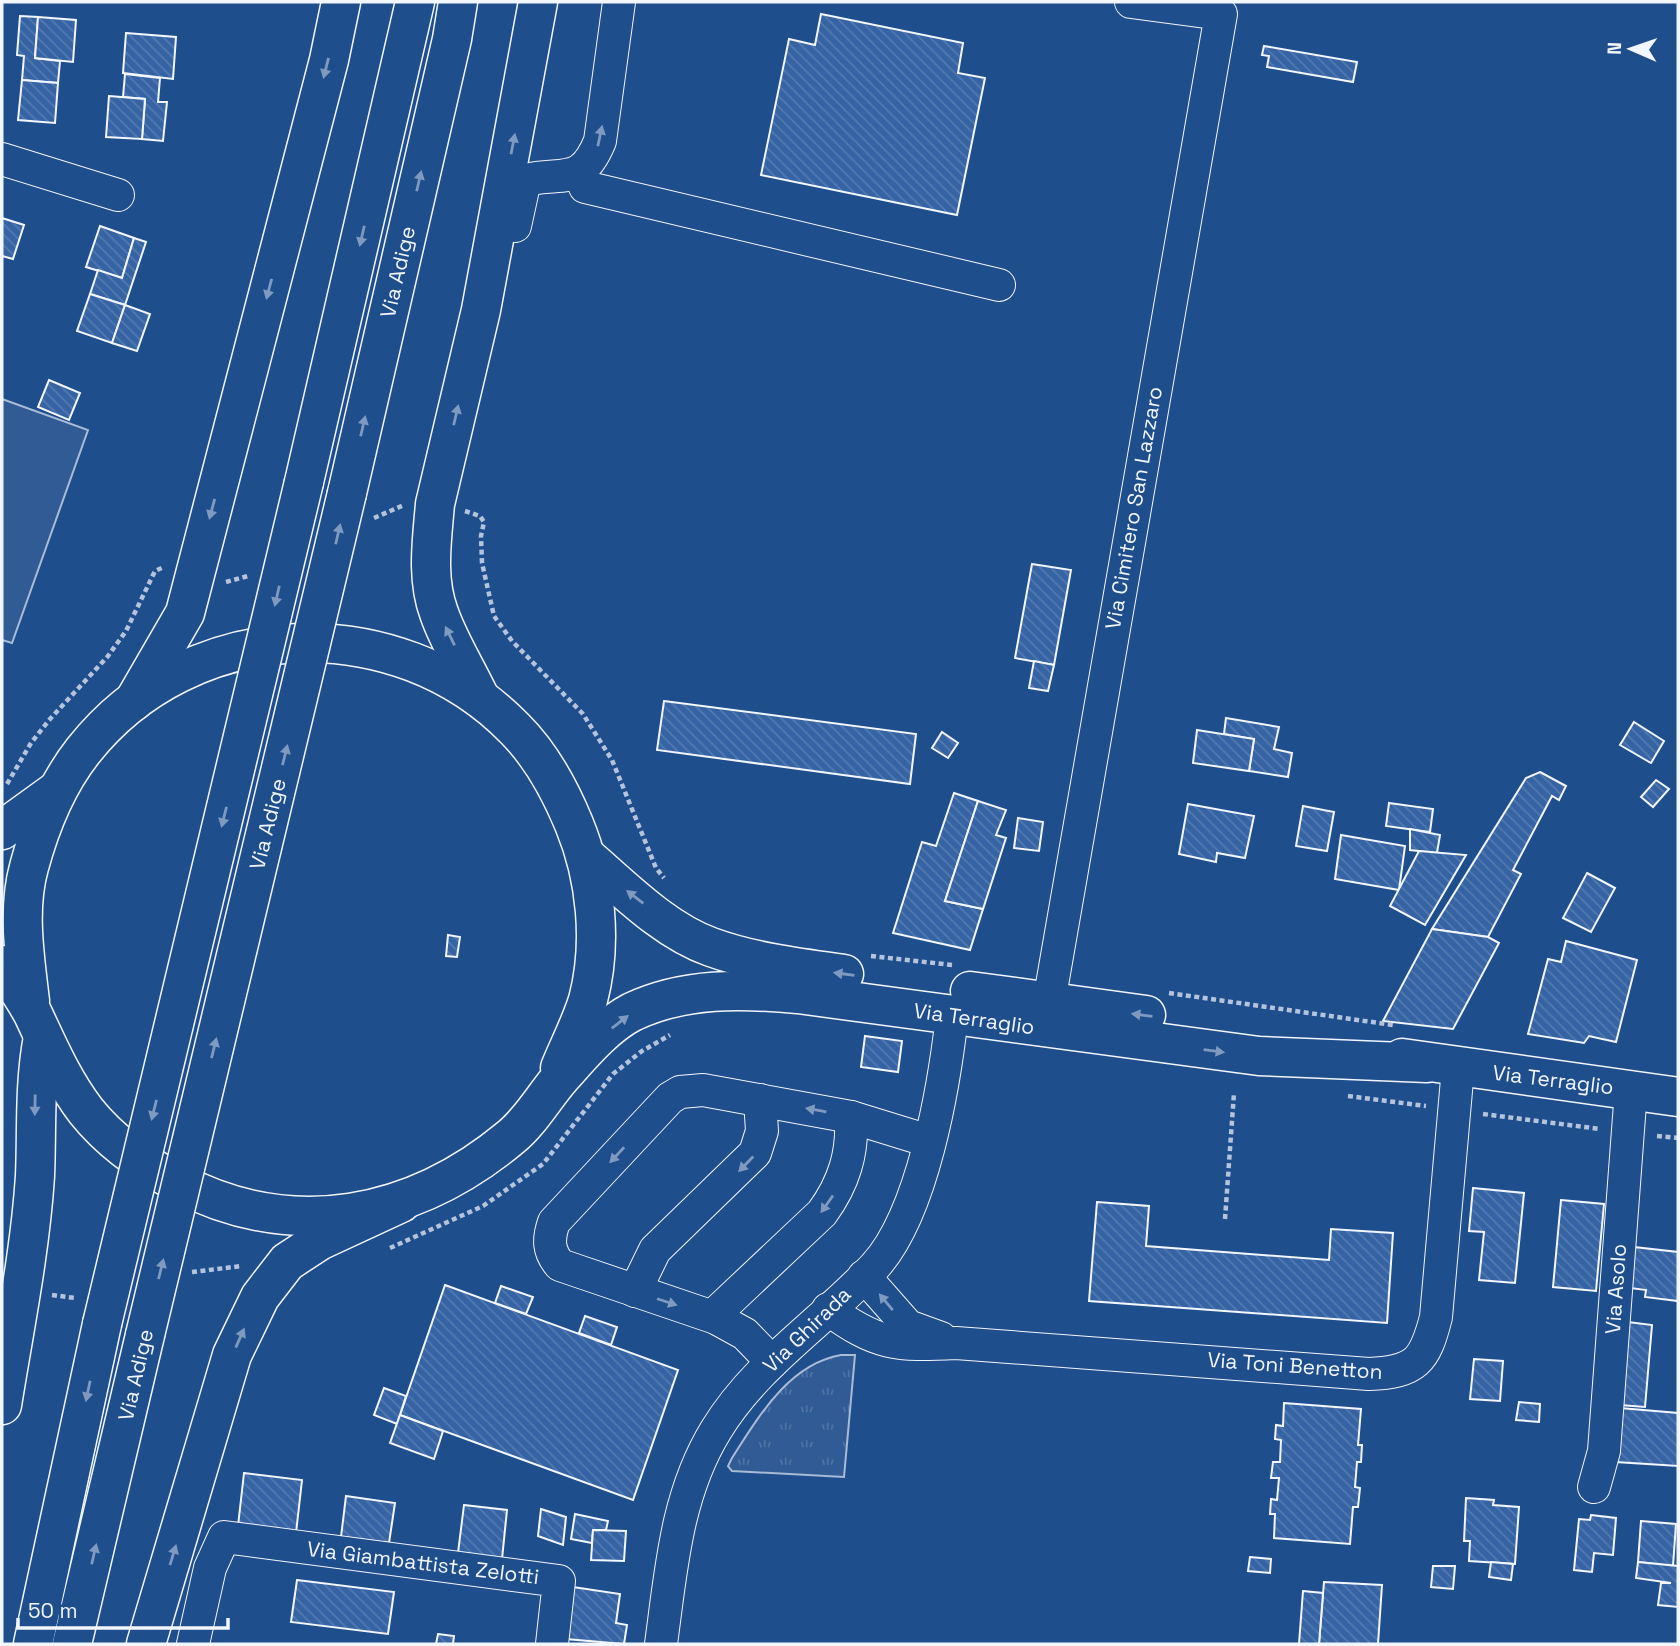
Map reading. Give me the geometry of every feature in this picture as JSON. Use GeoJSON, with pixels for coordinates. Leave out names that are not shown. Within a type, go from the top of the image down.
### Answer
{"type":"FeatureCollection","features":[{"type":"Feature","properties":{"kind":"main road"},"geometry":{"type":"LineString","coordinates":[[134,701],[185,613],[329,60],[341,2]]}},
{"type":"Feature","properties":{"kind":"main road","name":"Via Adige"},"geometry":{"type":"LineString","coordinates":[[33,1644],[102,1324],[304,482],[415,2]]}},
{"type":"Feature","properties":{"kind":"main road","name":"Via Adige"},"geometry":{"type":"LineString","coordinates":[[72,1644],[347,493],[452,39],[458,2]]}},
{"type":"Feature","properties":{"kind":"main road"},"geometry":{"type":"LineString","coordinates":[[480,698],[439,613],[430,573],[435,504],[481,310],[538,2]]}},
{"type":"Feature","properties":{"kind":"main road","name":"Via Terraglio"},"geometry":{"type":"LineString","coordinates":[[37,1025],[22,935],[28,869],[56,792],[84,750],[134,701],[193,666],[253,646],[330,642],[396,654],[453,680],[480,698],[517,730],[558,785],[588,858],[596,935],[588,1000],[553,1086]]}},
{"type":"Feature","properties":{"kind":"main road","name":"Via Terraglio"},"geometry":{"type":"LineString","coordinates":[[2,830],[56,792]]}},
{"type":"Feature","properties":{"kind":"main road","name":"Via Terraglio"},"geometry":{"type":"LineString","coordinates":[[588,858],[666,922],[710,947],[804,969],[1263,1031],[1442,1065],[1678,1097]]}},
{"type":"Feature","properties":{"kind":"main road","name":"Via Terraglio"},"geometry":{"type":"LineString","coordinates":[[2,965],[37,1025],[54,1062],[87,1113],[143,1164],[212,1201],[272,1215],[348,1215],[401,1203],[463,1172],[513,1135],[593,1043],[631,1013],[692,993],[740,988],[1259,1056],[1442,1065]]}},
{"type":"Feature","properties":{"kind":"main road"},"geometry":{"type":"LineString","coordinates":[[2,1405],[30,1225],[34,1177],[37,1025]]}},
{"type":"Feature","properties":{"kind":"main road"},"geometry":{"type":"LineString","coordinates":[[146,1644],[232,1355],[260,1297],[287,1262],[319,1241],[401,1203]]}},
{"type":"Feature","properties":{"kind":"street"},"geometry":{"type":"LineString","coordinates":[[481,310],[502,284],[525,180],[540,176],[562,178],[579,173],[592,159],[600,141],[619,2]]}},
{"type":"Feature","properties":{"kind":"street","name":"Via Cimitero San Lazzaro"},"geometry":{"type":"LineString","coordinates":[[1049,1002],[1221,14],[1131,2]]}},
{"type":"Feature","properties":{"kind":"street"},"geometry":{"type":"LineString","coordinates":[[2,159],[118,195]]}},
{"type":"Feature","properties":{"kind":"street"},"geometry":{"type":"LineString","coordinates":[[579,173],[585,187],[999,285]]}},
{"type":"Feature","properties":{"kind":"street","name":"Via Ghirada"},"geometry":{"type":"LineString","coordinates":[[661,1644],[681,1513],[696,1470],[726,1415],[772,1362],[864,1276],[884,1254],[901,1226],[929,1141],[947,1064],[953,1016]]}},
{"type":"Feature","properties":{"kind":"street","name":"Via Toni Benetton"},"geometry":{"type":"LineString","coordinates":[[828,1309],[878,1339],[912,1345],[956,1343],[1369,1374],[1393,1373],[1415,1365],[1429,1345],[1436,1317],[1442,1065]]}},
{"type":"Feature","properties":{"kind":"street"},"geometry":{"type":"LineString","coordinates":[[772,1362],[745,1334],[716,1318],[560,1265],[549,1246],[554,1222],[670,1098],[680,1092],[703,1090],[851,1117],[929,1141]]}},
{"type":"Feature","properties":{"kind":"street","name":"Via Asolo"},"geometry":{"type":"LineString","coordinates":[[1594,1487],[1604,1451],[1631,1090]]}},
{"type":"Feature","properties":{"kind":"street"},"geometry":{"type":"LineString","coordinates":[[635,1291],[656,1250],[755,1153],[762,1131],[760,1100]]}},
{"type":"Feature","properties":{"kind":"street"},"geometry":{"type":"LineString","coordinates":[[716,1318],[718,1311],[822,1213],[832,1199],[850,1150],[851,1117]]}},
{"type":"Feature","properties":{"kind":"street","name":"Via Toni Benetton"},"geometry":{"type":"LineString","coordinates":[[864,1276],[908,1326],[956,1343]]}},
{"type":"Feature","properties":{"kind":"street","name":"Via Giambattista Zelotti"},"geometry":{"type":"LineString","coordinates":[[193,1644],[209,1568],[224,1537],[559,1581],[552,1644]]}},
{"type":"Feature","properties":{"kind":"path"},"geometry":{"type":"LineString","coordinates":[[456,509],[480,516],[484,522],[481,536],[482,563],[494,616],[512,641],[583,714],[612,760],[656,868],[670,886]]}},
{"type":"Feature","properties":{"kind":"path"},"geometry":{"type":"LineString","coordinates":[[2,791],[37,735],[108,656],[126,631],[155,571],[171,568]]}},
{"type":"Feature","properties":{"kind":"path"},"geometry":{"type":"LineString","coordinates":[[867,956],[961,966]]}},
{"type":"Feature","properties":{"kind":"path"},"geometry":{"type":"LineString","coordinates":[[1158,991],[1399,1026]]}},
{"type":"Feature","properties":{"kind":"path"},"geometry":{"type":"LineString","coordinates":[[1225,1219],[1234,1093]]}},
{"type":"Feature","properties":{"kind":"green space"},"geometry":{"type":"Polygon","coordinates":[[[2,399],[88,430],[12,643],[2,640],[2,399]]]}},
{"type":"Feature","properties":{"kind":"green space"},"geometry":{"type":"Polygon","coordinates":[[[855,1355],[844,1477],[732,1471],[728,1466],[732,1458],[777,1394],[806,1369],[822,1360],[855,1355]]]}},
{"type":"Feature","properties":{"kind":"building"},"geometry":{"type":"Polygon","coordinates":[[[821,14],[963,43],[958,73],[985,78],[957,215],[761,175],[789,39],[815,45],[821,14]]]}},
{"type":"Feature","properties":{"kind":"building"},"geometry":{"type":"Polygon","coordinates":[[[20,16],[38,17],[35,58],[60,61],[58,83],[22,80],[24,56],[17,55],[20,16]]]}},
{"type":"Feature","properties":{"kind":"building"},"geometry":{"type":"Polygon","coordinates":[[[38,17],[76,20],[73,62],[35,58],[38,17]]]}},
{"type":"Feature","properties":{"kind":"building"},"geometry":{"type":"Polygon","coordinates":[[[126,33],[176,37],[173,79],[123,73],[126,33]]]}},
{"type":"Feature","properties":{"kind":"building"},"geometry":{"type":"Polygon","coordinates":[[[1264,46],[1357,62],[1353,82],[1267,67],[1269,56],[1262,55],[1264,46]]]}},
{"type":"Feature","properties":{"kind":"building"},"geometry":{"type":"Polygon","coordinates":[[[125,74],[160,78],[158,102],[167,102],[163,141],[142,139],[145,99],[123,97],[125,74]]]}},
{"type":"Feature","properties":{"kind":"building"},"geometry":{"type":"Polygon","coordinates":[[[22,80],[58,83],[55,123],[18,120],[22,80]]]}},
{"type":"Feature","properties":{"kind":"building"},"geometry":{"type":"Polygon","coordinates":[[[109,96],[145,99],[142,139],[106,137],[109,96]]]}},
{"type":"Feature","properties":{"kind":"building"},"geometry":{"type":"Polygon","coordinates":[[[2,218],[24,225],[13,259],[2,256],[2,218]]]}},
{"type":"Feature","properties":{"kind":"building"},"geometry":{"type":"Polygon","coordinates":[[[100,226],[134,238],[122,278],[86,267],[100,226]]]}},
{"type":"Feature","properties":{"kind":"building"},"geometry":{"type":"Polygon","coordinates":[[[134,238],[146,242],[125,305],[90,294],[98,270],[122,278],[134,238]]]}},
{"type":"Feature","properties":{"kind":"building"},"geometry":{"type":"Polygon","coordinates":[[[90,294],[125,305],[112,343],[77,331],[90,294]]]}},
{"type":"Feature","properties":{"kind":"building"},"geometry":{"type":"Polygon","coordinates":[[[125,305],[150,314],[137,351],[112,343],[125,305]]]}},
{"type":"Feature","properties":{"kind":"building"},"geometry":{"type":"Polygon","coordinates":[[[49,380],[80,393],[69,420],[38,407],[49,380]]]}},
{"type":"Feature","properties":{"kind":"building"},"geometry":{"type":"Polygon","coordinates":[[[1032,564],[1071,570],[1054,665],[1015,658],[1032,564]]]}},
{"type":"Feature","properties":{"kind":"building"},"geometry":{"type":"Polygon","coordinates":[[[1034,661],[1054,665],[1048,691],[1029,688],[1034,661]]]}},
{"type":"Feature","properties":{"kind":"building"},"geometry":{"type":"Polygon","coordinates":[[[664,701],[916,734],[910,784],[657,750],[664,701]]]}},
{"type":"Feature","properties":{"kind":"building"},"geometry":{"type":"Polygon","coordinates":[[[1226,718],[1279,727],[1274,749],[1292,753],[1288,777],[1249,771],[1254,739],[1224,734],[1226,718]]]}},
{"type":"Feature","properties":{"kind":"building"},"geometry":{"type":"Polygon","coordinates":[[[1634,722],[1664,741],[1651,763],[1620,745],[1634,722]]]}},
{"type":"Feature","properties":{"kind":"building"},"geometry":{"type":"Polygon","coordinates":[[[1197,730],[1254,739],[1249,771],[1193,763],[1197,730]]]}},
{"type":"Feature","properties":{"kind":"building"},"geometry":{"type":"Polygon","coordinates":[[[942,732],[958,743],[948,758],[932,748],[942,732]]]}},
{"type":"Feature","properties":{"kind":"building"},"geometry":{"type":"Polygon","coordinates":[[[1540,772],[1566,786],[1559,800],[1552,796],[1513,870],[1521,874],[1488,937],[1432,929],[1526,778],[1540,772]]]}},
{"type":"Feature","properties":{"kind":"building"},"geometry":{"type":"Polygon","coordinates":[[[1656,780],[1669,789],[1653,807],[1641,797],[1656,780]]]}},
{"type":"Feature","properties":{"kind":"building"},"geometry":{"type":"Polygon","coordinates":[[[954,793],[978,801],[945,901],[983,909],[970,950],[893,933],[922,842],[936,846],[954,793]]]}},
{"type":"Feature","properties":{"kind":"building"},"geometry":{"type":"Polygon","coordinates":[[[978,801],[1006,810],[996,835],[1006,838],[983,909],[945,901],[978,801]]]}},
{"type":"Feature","properties":{"kind":"building"},"geometry":{"type":"Polygon","coordinates":[[[1389,803],[1433,809],[1430,832],[1386,826],[1389,803]]]}},
{"type":"Feature","properties":{"kind":"building"},"geometry":{"type":"Polygon","coordinates":[[[1188,804],[1254,816],[1245,858],[1217,853],[1216,862],[1179,854],[1188,804]]]}},
{"type":"Feature","properties":{"kind":"building"},"geometry":{"type":"Polygon","coordinates":[[[1303,806],[1334,812],[1327,851],[1296,846],[1303,806]]]}},
{"type":"Feature","properties":{"kind":"building"},"geometry":{"type":"Polygon","coordinates":[[[1018,818],[1043,822],[1039,851],[1014,848],[1018,818]]]}},
{"type":"Feature","properties":{"kind":"building"},"geometry":{"type":"Polygon","coordinates":[[[1410,829],[1440,835],[1437,853],[1410,850],[1410,829]]]}},
{"type":"Feature","properties":{"kind":"building"},"geometry":{"type":"Polygon","coordinates":[[[1341,835],[1405,846],[1399,890],[1335,879],[1341,835]]]}},
{"type":"Feature","properties":{"kind":"building"},"geometry":{"type":"Polygon","coordinates":[[[1419,851],[1466,855],[1425,925],[1390,906],[1419,851]]]}},
{"type":"Feature","properties":{"kind":"building"},"geometry":{"type":"Polygon","coordinates":[[[1587,873],[1615,888],[1591,932],[1563,918],[1587,873]]]}},
{"type":"Feature","properties":{"kind":"building"},"geometry":{"type":"Polygon","coordinates":[[[1432,929],[1488,937],[1499,943],[1453,1029],[1383,1021],[1432,929]]]}},
{"type":"Feature","properties":{"kind":"building"},"geometry":{"type":"Polygon","coordinates":[[[448,935],[460,937],[457,957],[446,956],[448,935]]]}},
{"type":"Feature","properties":{"kind":"building"},"geometry":{"type":"Polygon","coordinates":[[[1566,941],[1637,960],[1616,1042],[1589,1036],[1584,1043],[1528,1034],[1548,959],[1561,962],[1566,941]]]}},
{"type":"Feature","properties":{"kind":"building"},"geometry":{"type":"Polygon","coordinates":[[[865,1036],[902,1041],[898,1072],[861,1067],[865,1036]]]}},
{"type":"Feature","properties":{"kind":"building"},"geometry":{"type":"Polygon","coordinates":[[[1473,1188],[1524,1193],[1515,1283],[1479,1280],[1484,1232],[1469,1231],[1473,1188]]]}},
{"type":"Feature","properties":{"kind":"building"},"geometry":{"type":"Polygon","coordinates":[[[1561,1200],[1604,1204],[1596,1291],[1553,1287],[1561,1200]]]}},
{"type":"Feature","properties":{"kind":"building"},"geometry":{"type":"Polygon","coordinates":[[[1097,1202],[1149,1206],[1146,1246],[1329,1260],[1331,1229],[1393,1233],[1387,1323],[1089,1301],[1097,1202]]]}},
{"type":"Feature","properties":{"kind":"building"},"geometry":{"type":"Polygon","coordinates":[[[1634,1247],[1678,1252],[1678,1301],[1645,1297],[1646,1290],[1630,1288],[1634,1247]]]}},
{"type":"Feature","properties":{"kind":"building"},"geometry":{"type":"Polygon","coordinates":[[[445,1285],[678,1370],[633,1500],[400,1415],[445,1285]]]}},
{"type":"Feature","properties":{"kind":"building"},"geometry":{"type":"Polygon","coordinates":[[[501,1286],[533,1297],[526,1314],[495,1303],[501,1286]]]}},
{"type":"Feature","properties":{"kind":"building"},"geometry":{"type":"Polygon","coordinates":[[[585,1316],[617,1327],[611,1345],[579,1333],[585,1316]]]}},
{"type":"Feature","properties":{"kind":"building"},"geometry":{"type":"Polygon","coordinates":[[[1628,1322],[1652,1325],[1645,1407],[1620,1405],[1628,1322]]]}},
{"type":"Feature","properties":{"kind":"building"},"geometry":{"type":"Polygon","coordinates":[[[1474,1359],[1503,1361],[1500,1401],[1470,1399],[1474,1359]]]}},
{"type":"Feature","properties":{"kind":"building"},"geometry":{"type":"Polygon","coordinates":[[[384,1388],[406,1396],[397,1424],[374,1415],[384,1388]]]}},
{"type":"Feature","properties":{"kind":"building"},"geometry":{"type":"Polygon","coordinates":[[[1519,1402],[1540,1404],[1539,1422],[1516,1420],[1519,1402]]]}},
{"type":"Feature","properties":{"kind":"building"},"geometry":{"type":"Polygon","coordinates":[[[1284,1403],[1361,1409],[1358,1445],[1362,1445],[1361,1462],[1357,1462],[1355,1487],[1360,1488],[1358,1507],[1353,1507],[1350,1544],[1274,1538],[1275,1514],[1270,1514],[1271,1499],[1277,1500],[1279,1478],[1271,1478],[1273,1462],[1280,1462],[1281,1440],[1275,1439],[1276,1425],[1283,1426],[1284,1403]]]}},
{"type":"Feature","properties":{"kind":"building"},"geometry":{"type":"Polygon","coordinates":[[[1620,1408],[1678,1413],[1678,1466],[1616,1462],[1620,1408]]]}},
{"type":"Feature","properties":{"kind":"building"},"geometry":{"type":"Polygon","coordinates":[[[400,1415],[443,1431],[434,1459],[390,1443],[400,1415]]]}},
{"type":"Feature","properties":{"kind":"building"},"geometry":{"type":"Polygon","coordinates":[[[244,1473],[302,1480],[296,1533],[238,1526],[244,1473]]]}},
{"type":"Feature","properties":{"kind":"building"},"geometry":{"type":"Polygon","coordinates":[[[346,1496],[395,1503],[389,1543],[341,1537],[346,1496]]]}},
{"type":"Feature","properties":{"kind":"building"},"geometry":{"type":"Polygon","coordinates":[[[1466,1498],[1494,1500],[1493,1505],[1519,1507],[1515,1564],[1469,1561],[1470,1541],[1464,1541],[1466,1498]]]}},
{"type":"Feature","properties":{"kind":"building"},"geometry":{"type":"Polygon","coordinates":[[[464,1505],[507,1510],[502,1559],[458,1553],[464,1505]]]}},
{"type":"Feature","properties":{"kind":"building"},"geometry":{"type":"Polygon","coordinates":[[[541,1509],[566,1517],[563,1545],[538,1536],[541,1509]]]}},
{"type":"Feature","properties":{"kind":"building"},"geometry":{"type":"Polygon","coordinates":[[[575,1514],[608,1521],[606,1530],[593,1530],[592,1543],[571,1539],[575,1514]]]}},
{"type":"Feature","properties":{"kind":"building"},"geometry":{"type":"Polygon","coordinates":[[[1591,1515],[1616,1518],[1613,1555],[1594,1553],[1592,1572],[1574,1570],[1579,1519],[1590,1520],[1591,1515]]]}},
{"type":"Feature","properties":{"kind":"building"},"geometry":{"type":"Polygon","coordinates":[[[1641,1521],[1676,1524],[1673,1566],[1638,1562],[1641,1521]]]}},
{"type":"Feature","properties":{"kind":"building"},"geometry":{"type":"Polygon","coordinates":[[[593,1530],[626,1531],[624,1561],[591,1560],[593,1530]]]}},
{"type":"Feature","properties":{"kind":"building"},"geometry":{"type":"Polygon","coordinates":[[[1250,1557],[1271,1559],[1270,1573],[1248,1571],[1250,1557]]]}},
{"type":"Feature","properties":{"kind":"building"},"geometry":{"type":"Polygon","coordinates":[[[1491,1562],[1513,1564],[1511,1580],[1489,1577],[1491,1562]]]}},
{"type":"Feature","properties":{"kind":"building"},"geometry":{"type":"Polygon","coordinates":[[[1638,1562],[1678,1566],[1678,1607],[1658,1605],[1661,1583],[1671,1583],[1636,1578],[1638,1562]]]}},
{"type":"Feature","properties":{"kind":"building"},"geometry":{"type":"Polygon","coordinates":[[[1433,1566],[1455,1566],[1453,1589],[1431,1587],[1433,1566]]]}},
{"type":"Feature","properties":{"kind":"building"},"geometry":{"type":"Polygon","coordinates":[[[297,1580],[394,1592],[388,1634],[291,1622],[297,1580]]]}},
{"type":"Feature","properties":{"kind":"building"},"geometry":{"type":"Polygon","coordinates":[[[1324,1582],[1382,1585],[1378,1644],[1319,1644],[1324,1582]]]}},
{"type":"Feature","properties":{"kind":"building"},"geometry":{"type":"Polygon","coordinates":[[[573,1587],[620,1594],[616,1623],[627,1625],[624,1644],[566,1639],[573,1587]]]}},
{"type":"Feature","properties":{"kind":"building"},"geometry":{"type":"Polygon","coordinates":[[[1303,1591],[1323,1593],[1319,1644],[1299,1644],[1303,1591]]]}},
{"type":"Feature","properties":{"kind":"building"},"geometry":{"type":"Polygon","coordinates":[[[438,1634],[454,1636],[453,1644],[436,1644],[438,1634]]]}}]}
